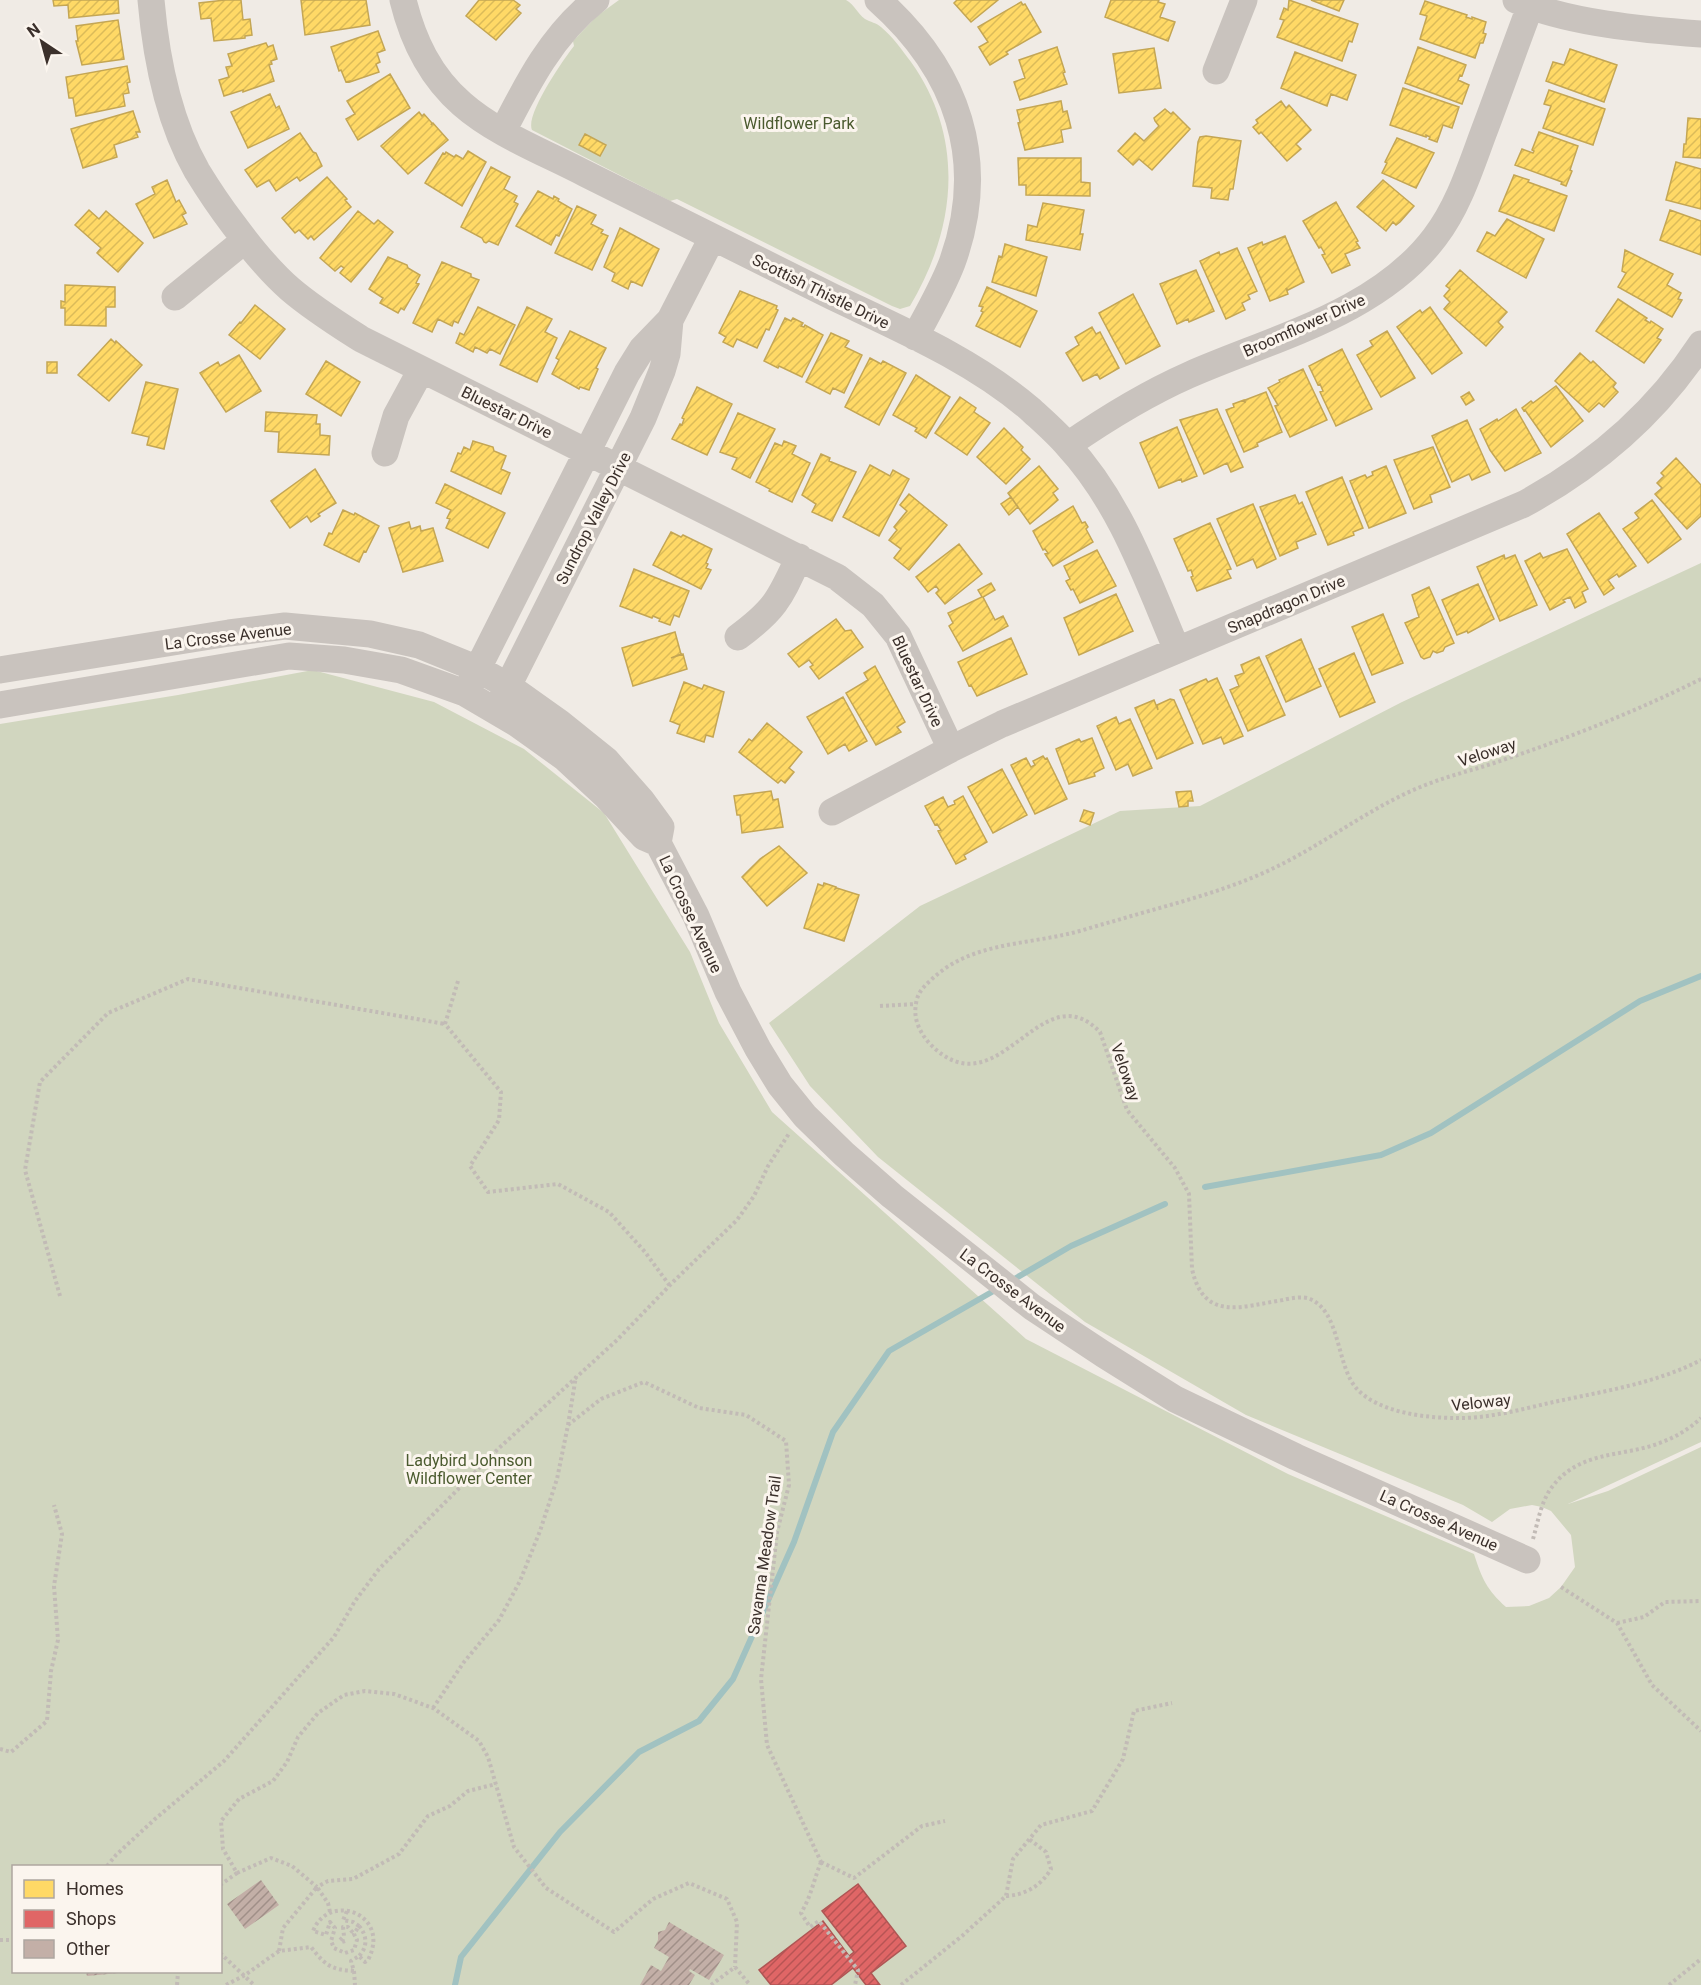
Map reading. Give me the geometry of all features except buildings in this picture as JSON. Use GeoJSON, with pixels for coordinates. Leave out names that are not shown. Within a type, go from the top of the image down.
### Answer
{"type":"FeatureCollection","features":[{"type":"Feature","properties":{"kind":"street","name":"Bluestar Drive"},"geometry":{"type":"LineString","coordinates":[[151,0],[155,43],[168,97],[196,170],[215,200],[271,271],[317,311],[361,339],[837,576],[873,605],[888,622],[906,651],[951,749]]}},
{"type":"Feature","properties":{"kind":"street","name":"Scottish Thistle Drive"},"geometry":{"type":"LineString","coordinates":[[403,0],[415,42],[442,84],[476,115],[712,238],[915,337],[968,366],[1011,395],[1068,445],[1098,486],[1128,536],[1177,650]]}},
{"type":"Feature","properties":{"kind":"street"},"geometry":{"type":"LineString","coordinates":[[503,131],[537,67],[566,28],[596,0]]}},
{"type":"Feature","properties":{"kind":"street"},"geometry":{"type":"LineString","coordinates":[[879,0],[913,35],[939,70],[954,104],[967,163],[965,208],[957,247],[944,282],[915,337]]}},
{"type":"Feature","properties":{"kind":"street"},"geometry":{"type":"LineString","coordinates":[[1216,71],[1244,0]]}},
{"type":"Feature","properties":{"kind":"street"},"geometry":{"type":"LineString","coordinates":[[1523,3],[1588,20],[1701,34]]}},
{"type":"Feature","properties":{"kind":"street","name":"Broomflower Drive"},"geometry":{"type":"LineString","coordinates":[[1068,445],[1147,395],[1359,301],[1410,265],[1436,236],[1457,200],[1523,3]]}},
{"type":"Feature","properties":{"kind":"street","name":"Sundrop Valley Drive"},"geometry":{"type":"LineString","coordinates":[[465,693],[627,373],[642,349],[670,320],[712,238]]}},
{"type":"Feature","properties":{"kind":"street"},"geometry":{"type":"LineString","coordinates":[[175,297],[245,240]]}},
{"type":"Feature","properties":{"kind":"street","name":"Sundrop Valley Drive"},"geometry":{"type":"LineString","coordinates":[[496,710],[643,418],[662,371],[670,320]]}},
{"type":"Feature","properties":{"kind":"street","name":"Snapdragon Drive"},"geometry":{"type":"LineString","coordinates":[[832,812],[951,749],[1055,701],[1524,504],[1554,488],[1587,466],[1623,436],[1670,387],[1701,344]]}},
{"type":"Feature","properties":{"kind":"street"},"geometry":{"type":"LineString","coordinates":[[385,453],[396,416],[421,370]]}},
{"type":"Feature","properties":{"kind":"street"},"geometry":{"type":"LineString","coordinates":[[738,636],[773,608],[799,557]]}},
{"type":"Feature","properties":{"kind":"street","name":"La Crosse Avenue"},"geometry":{"type":"LineString","coordinates":[[0,670],[285,626],[370,634],[419,645],[478,669],[508,686],[560,723],[606,760],[642,801],[661,827],[658,843],[696,916],[728,993],[780,1085],[805,1116],[892,1196],[1032,1307],[1175,1399],[1296,1457],[1527,1560]]}},
{"type":"Feature","properties":{"kind":"street","name":"La Crosse Avenue"},"geometry":{"type":"LineString","coordinates":[[0,705],[290,656],[344,660],[401,670],[465,693],[496,710],[565,758],[606,796],[644,837],[658,843]]}},
{"type":"Feature","properties":{"kind":"path","name":"Veloway"},"geometry":{"type":"LineString","coordinates":[[1701,679],[1577,734],[1428,784],[1398,798],[1277,867],[1243,881],[1065,935],[966,956],[946,967],[918,994],[915,1015],[918,1026],[930,1044],[949,1058],[967,1062],[984,1061],[1000,1055],[1039,1025],[1051,1019],[1070,1016],[1092,1024],[1100,1032],[1126,1110],[1175,1168],[1189,1194],[1192,1269],[1194,1280],[1203,1295],[1212,1304],[1227,1307],[1310,1298],[1322,1307],[1329,1318],[1345,1366],[1356,1388],[1379,1404],[1420,1416],[1457,1419],[1476,1417],[1631,1384],[1701,1360]]}},
{"type":"Feature","properties":{"kind":"path"},"geometry":{"type":"LineString","coordinates":[[60,1296],[25,1170],[40,1082],[108,1013],[188,979],[445,1024],[501,1092],[498,1120],[470,1166],[488,1192],[558,1185],[609,1212],[645,1252],[670,1286]]}},
{"type":"Feature","properties":{"kind":"path"},"geometry":{"type":"LineString","coordinates":[[445,1024],[458,981]]}},
{"type":"Feature","properties":{"kind":"path"},"geometry":{"type":"LineString","coordinates":[[880,1006],[916,1004]]}},
{"type":"Feature","properties":{"kind":"path"},"geometry":{"type":"LineString","coordinates":[[108,1865],[155,1819],[224,1761],[334,1637],[355,1601],[379,1569],[498,1449],[617,1340],[737,1220],[754,1196],[778,1150],[805,1116]]}},
{"type":"Feature","properties":{"kind":"path"},"geometry":{"type":"LineString","coordinates":[[432,1708],[464,1662],[499,1620],[520,1581],[540,1532],[557,1479],[576,1376]]}},
{"type":"Feature","properties":{"kind":"path","name":"Savanna Meadow Trail"},"geometry":{"type":"LineString","coordinates":[[568,1425],[601,1399],[644,1382],[699,1408],[746,1415],[786,1442],[789,1485],[777,1533],[761,1679],[767,1745],[820,1862]]}},
{"type":"Feature","properties":{"kind":"path"},"geometry":{"type":"LineString","coordinates":[[1527,1560],[1545,1497],[1552,1486],[1565,1474],[1591,1459],[1656,1445],[1686,1431],[1701,1419]]}},
{"type":"Feature","properties":{"kind":"path"},"geometry":{"type":"LineString","coordinates":[[0,1749],[11,1752],[48,1721],[51,1671],[58,1640],[54,1586],[62,1534],[54,1505]]}},
{"type":"Feature","properties":{"kind":"path"},"geometry":{"type":"LineString","coordinates":[[1561,1587],[1617,1623],[1652,1685],[1701,1731]]}},
{"type":"Feature","properties":{"kind":"path"},"geometry":{"type":"LineString","coordinates":[[1617,1623],[1644,1617],[1665,1602],[1701,1601]]}},
{"type":"Feature","properties":{"kind":"path"},"geometry":{"type":"LineString","coordinates":[[237,1873],[223,1849],[220,1821],[239,1799],[273,1781],[287,1762],[298,1737],[318,1713],[344,1695],[365,1691],[394,1694],[432,1708],[479,1741],[488,1757],[514,1846],[546,1888],[614,1932],[653,1899],[689,1884],[727,1899],[736,1922],[735,1967],[750,1985]]}},
{"type":"Feature","properties":{"kind":"path"},"geometry":{"type":"LineString","coordinates":[[901,1985],[962,1936],[1006,1896],[1013,1859],[1041,1825],[1092,1811],[1123,1759],[1134,1711],[1172,1703]]}},
{"type":"Feature","properties":{"kind":"path"},"geometry":{"type":"LineString","coordinates":[[279,1951],[283,1928],[317,1887],[328,1881],[352,1879],[399,1854],[428,1816],[450,1806],[468,1791],[496,1784]]}},
{"type":"Feature","properties":{"kind":"path"},"geometry":{"type":"LineString","coordinates":[[855,1985],[858,1970],[819,1921],[810,1927],[801,1913],[810,1899],[820,1862],[854,1878],[922,1826],[945,1821]]}},
{"type":"Feature","properties":{"kind":"path"},"geometry":{"type":"LineString","coordinates":[[1006,1896],[1020,1895],[1044,1881],[1051,1869],[1046,1852],[1029,1839]]}},
{"type":"Feature","properties":{"kind":"path"},"geometry":{"type":"LineString","coordinates":[[222,1884],[237,1873],[271,1858],[292,1866],[317,1887],[328,1903],[330,1912]]}},
{"type":"Feature","properties":{"kind":"path"},"geometry":{"type":"LineString","coordinates":[[347,1911],[343,1920],[353,1922],[365,1936],[364,1950],[351,1961],[356,1985]]}},
{"type":"Feature","properties":{"kind":"path"},"geometry":{"type":"LineString","coordinates":[[345,1941],[340,1940],[344,1936],[343,1927],[348,1927],[357,1940],[354,1950],[345,1953],[334,1948],[331,1941],[334,1928],[330,1922],[326,1935],[313,1931],[319,1920],[330,1912],[347,1911],[366,1920],[374,1934],[373,1949],[365,1962],[359,1956]]}},
{"type":"Feature","properties":{"kind":"path"},"geometry":{"type":"LineString","coordinates":[[354,1934],[358,1926]]}},
{"type":"Feature","properties":{"kind":"path"},"geometry":{"type":"LineString","coordinates":[[226,1985],[245,1975],[279,1951],[311,1947],[322,1961],[336,1970],[354,1971]]}},
{"type":"Feature","properties":{"kind":"path"},"geometry":{"type":"LineString","coordinates":[[222,1955],[254,1985]]}},
{"type":"Feature","properties":{"kind":"path"},"geometry":{"type":"LineString","coordinates":[[1669,1985],[1701,1959]]}},
{"type":"Feature","properties":{"kind":"path"},"geometry":{"type":"LineString","coordinates":[[711,1985],[735,1967]]}},
{"type":"Feature","properties":{"kind":"green space","name":"Wildflower Park"},"geometry":{"type":"Polygon","coordinates":[[[619,0],[846,0],[865,19],[879,26],[889,35],[911,62],[929,91],[941,122],[947,153],[948,184],[945,215],[926,277],[910,306],[900,309],[892,306],[677,199],[670,201],[532,130],[531,123],[539,101],[574,46],[573,41],[597,16],[619,0]]]}},
{"type":"Feature","properties":{"kind":"green space","name":"Ladybird Johnson Wildflower Center"},"geometry":{"type":"Polygon","coordinates":[[[1701,563],[1701,1442],[1568,1504],[1608,1491],[1701,1447],[1701,1985],[0,1985],[0,724],[313,670],[434,702],[524,749],[604,813],[690,952],[719,1023],[772,1112],[1026,1339],[1288,1474],[1474,1554],[1486,1584],[1506,1607],[1529,1606],[1549,1598],[1561,1587],[1575,1567],[1571,1535],[1551,1511],[1532,1505],[1510,1509],[1492,1522],[1463,1505],[1246,1415],[1085,1322],[878,1157],[810,1086],[769,1023],[920,906],[1120,811],[1200,806],[1402,702],[1701,563]]]}},
{"type":"Feature","properties":{"kind":"waterway"},"geometry":{"type":"LineString","coordinates":[[1205,1187],[1381,1155],[1431,1133],[1640,1001],[1701,976]]}},
{"type":"Feature","properties":{"kind":"waterway"},"geometry":{"type":"LineString","coordinates":[[1011,1281],[1071,1246],[1165,1204]]}},
{"type":"Feature","properties":{"kind":"waterway"},"geometry":{"type":"LineString","coordinates":[[455,1985],[461,1957],[560,1832],[639,1752],[699,1721],[733,1679],[794,1542],[833,1432],[889,1351],[997,1289]]}}]}
